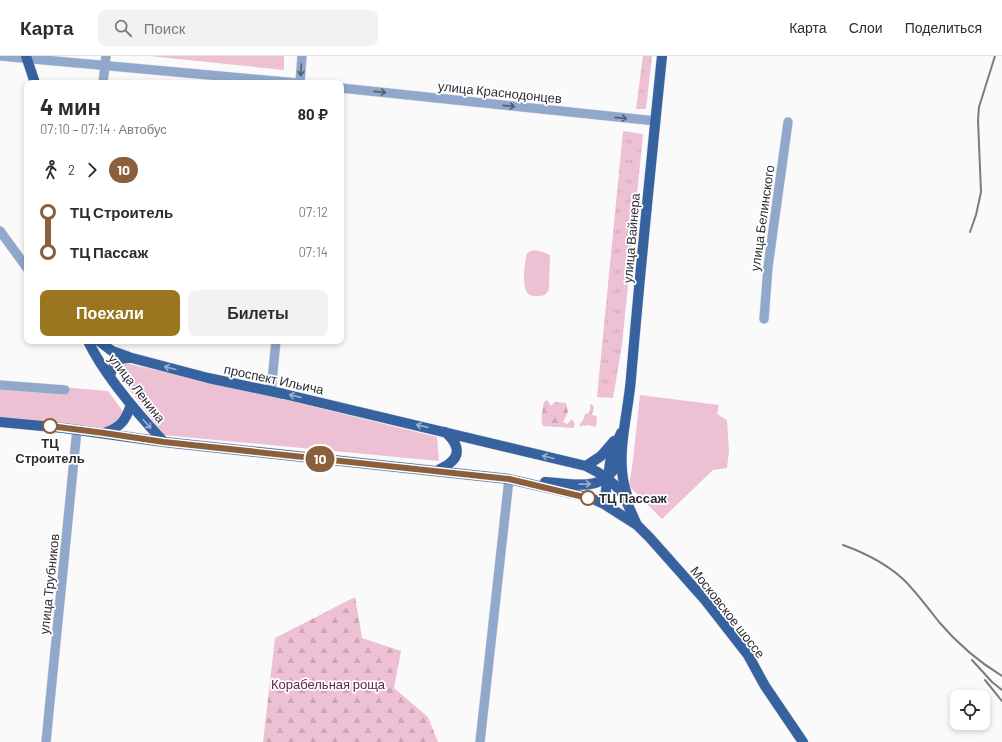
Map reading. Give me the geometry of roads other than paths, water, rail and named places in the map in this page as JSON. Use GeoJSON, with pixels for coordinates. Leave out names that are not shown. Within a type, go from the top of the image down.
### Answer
{"type":"FeatureCollection","features":[{"type":"Feature","properties":{"kind":"main road","name":"улица Вайнера"},"geometry":{"type":"LineString","coordinates":[[637,526],[623,484],[621,456],[631,380],[662,56]]}},
{"type":"Feature","properties":{"kind":"main road"},"geometry":{"type":"LineString","coordinates":[[27,58],[34,80]]}},
{"type":"Feature","properties":{"kind":"main road","name":"улица Ленина"},"geometry":{"type":"LineString","coordinates":[[88,344],[131,405],[164,442]]}},
{"type":"Feature","properties":{"kind":"main road","name":"улица Ленина"},"geometry":{"type":"LineString","coordinates":[[103,344],[112,351],[132,358]]}},
{"type":"Feature","properties":{"kind":"main road"},"geometry":{"type":"LineString","coordinates":[[110,376],[118,359],[123,357],[132,358]]}},
{"type":"Feature","properties":{"kind":"main road","name":"проспект Ильича"},"geometry":{"type":"LineString","coordinates":[[132,358],[208,378],[271,391],[586,466],[608,478],[623,494],[637,526]]}},
{"type":"Feature","properties":{"kind":"main road"},"geometry":{"type":"LineString","coordinates":[[104,433],[115,429],[125,420],[131,405]]}},
{"type":"Feature","properties":{"kind":"main road"},"geometry":{"type":"LineString","coordinates":[[0,422],[77,429],[164,442],[514,480],[590,485],[608,478],[616,468],[621,456]]}},
{"type":"Feature","properties":{"kind":"main road","name":"улица Вайнера"},"geometry":{"type":"LineString","coordinates":[[604,504],[611,456],[626,422]]}},
{"type":"Feature","properties":{"kind":"main road"},"geometry":{"type":"LineString","coordinates":[[436,471],[451,463],[457,455],[457,446],[452,437],[444,432]]}},
{"type":"Feature","properties":{"kind":"main road"},"geometry":{"type":"LineString","coordinates":[[586,466],[601,456],[621,432]]}},
{"type":"Feature","properties":{"kind":"main road"},"geometry":{"type":"LineString","coordinates":[[514,480],[591,498],[604,504],[637,526]]}},
{"type":"Feature","properties":{"kind":"main road","name":"Московское шоссе"},"geometry":{"type":"LineString","coordinates":[[637,526],[650,538],[705,600],[748,655],[765,686],[803,742]]}},
{"type":"Feature","properties":{"kind":"street"},"geometry":{"type":"LineString","coordinates":[[0,56],[263,80]]}},
{"type":"Feature","properties":{"kind":"street"},"geometry":{"type":"LineString","coordinates":[[103,80],[106,56]]}},
{"type":"Feature","properties":{"kind":"street"},"geometry":{"type":"LineString","coordinates":[[300,80],[302,56]]}},
{"type":"Feature","properties":{"kind":"street","name":"улица Краснодонцев"},"geometry":{"type":"LineString","coordinates":[[344,88],[656,121]]}},
{"type":"Feature","properties":{"kind":"street","name":"улица Белинского"},"geometry":{"type":"LineString","coordinates":[[764,319],[768,267],[788,122]]}},
{"type":"Feature","properties":{"kind":"street"},"geometry":{"type":"LineString","coordinates":[[0,231],[24,264]]}},
{"type":"Feature","properties":{"kind":"street"},"geometry":{"type":"LineString","coordinates":[[271,391],[276,344]]}},
{"type":"Feature","properties":{"kind":"street"},"geometry":{"type":"LineString","coordinates":[[0,384],[65,390]]}},
{"type":"Feature","properties":{"kind":"street","name":"улица Трубников"},"geometry":{"type":"LineString","coordinates":[[46,742],[77,429]]}},
{"type":"Feature","properties":{"kind":"street"},"geometry":{"type":"LineString","coordinates":[[480,742],[514,480]]}},
{"type":"Feature","properties":{"kind":"railway"},"geometry":{"type":"LineString","coordinates":[[970,232],[976,215],[981,192],[978,120],[979,107],[995,56]]}},
{"type":"Feature","properties":{"kind":"railway"},"geometry":{"type":"LineString","coordinates":[[843,545],[859,551],[890,568],[904,580],[953,637],[969,652],[993,671],[1002,676]]}},
{"type":"Feature","properties":{"kind":"railway"},"geometry":{"type":"LineString","coordinates":[[972,660],[992,682],[1002,690]]}},
{"type":"Feature","properties":{"kind":"railway"},"geometry":{"type":"LineString","coordinates":[[985,680],[1002,701]]}},
{"type":"Feature","properties":{"kind":"place","name":"ТЦ Строитель"},"geometry":{"type":"Point","coordinates":[50,426]}},
{"type":"Feature","properties":{"kind":"place","name":"ТЦ Пассаж"},"geometry":{"type":"Point","coordinates":[588,498]}},
{"type":"Feature","properties":{"kind":"park label","name":"Корабельная роща"},"geometry":{"type":"Point","coordinates":[328,684]}}]}
